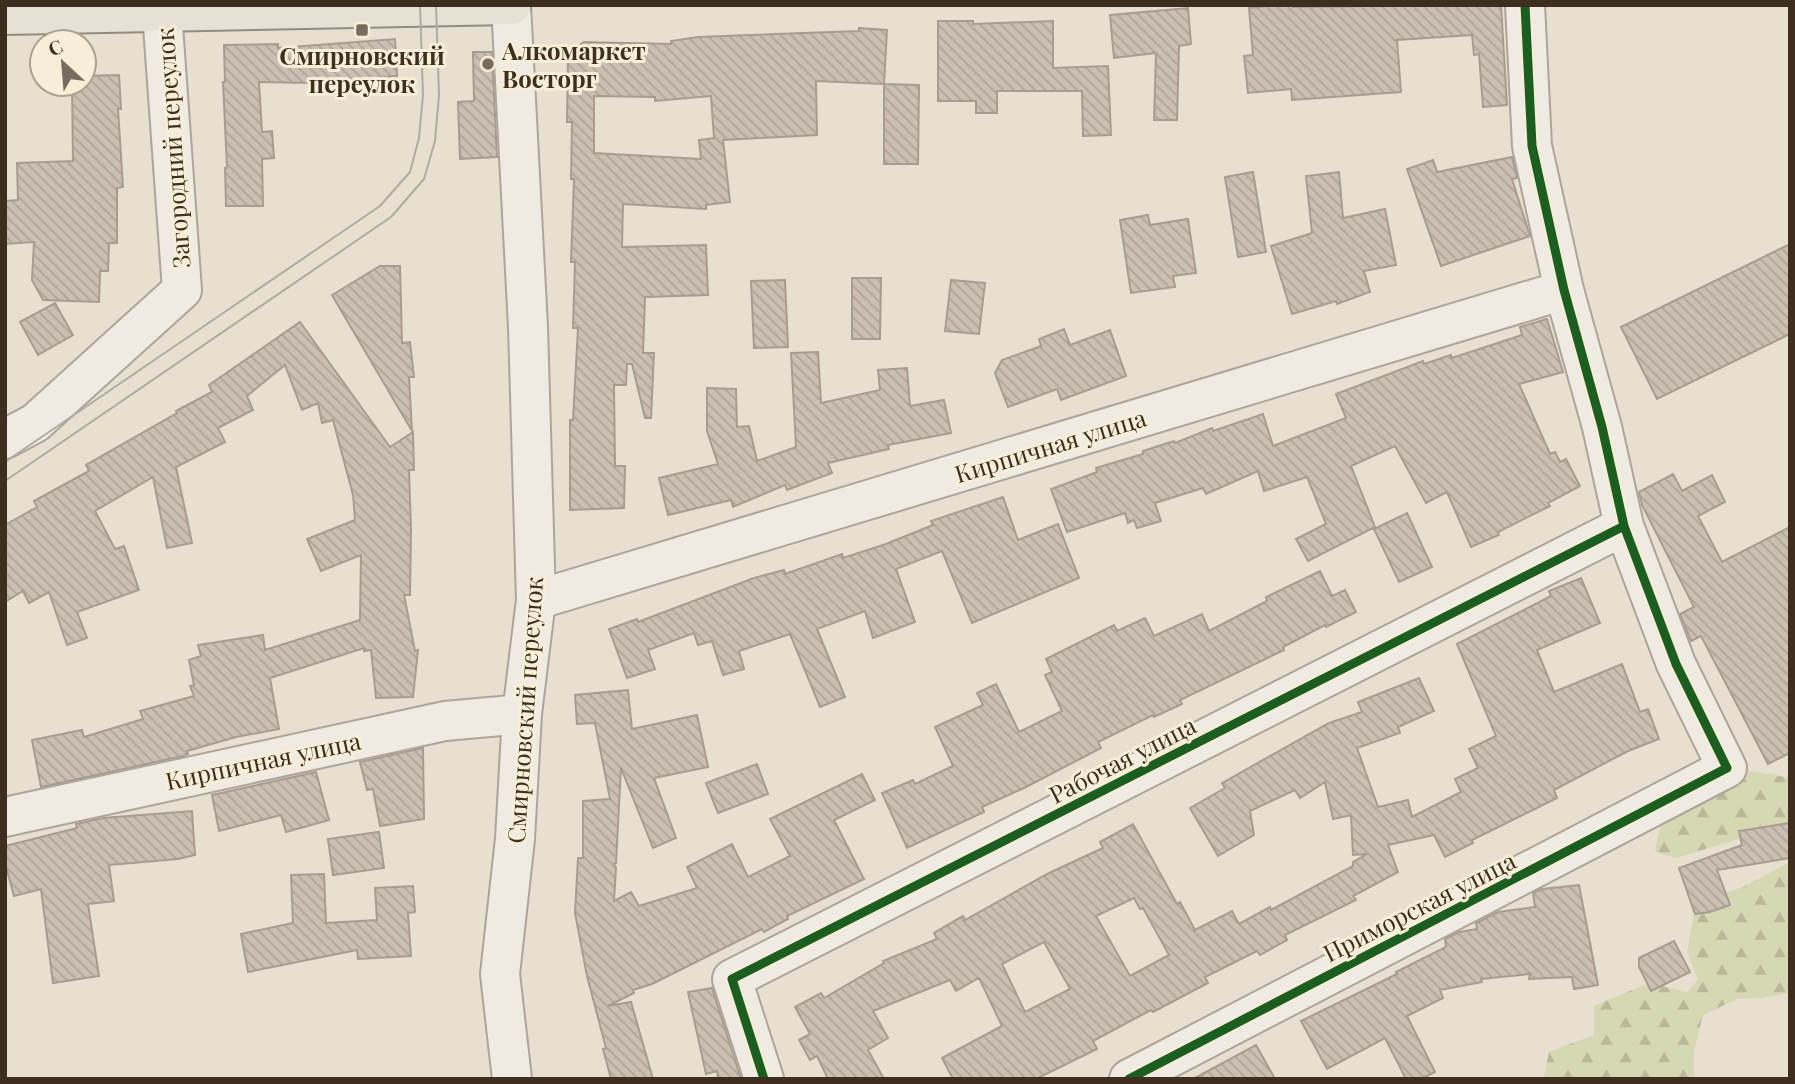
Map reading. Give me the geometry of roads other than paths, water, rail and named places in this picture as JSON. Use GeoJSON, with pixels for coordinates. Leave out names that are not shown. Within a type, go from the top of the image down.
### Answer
{"type":"FeatureCollection","features":[{"type":"Feature","properties":{"kind":"main road"},"geometry":{"type":"LineString","coordinates":[[5,15],[163,9],[511,5]]}},
{"type":"Feature","properties":{"kind":"street","name":"Смирновский переулок"},"geometry":{"type":"LineString","coordinates":[[511,5],[527,327],[536,600],[522,714],[515,839],[500,974],[512,1079]]}},
{"type":"Feature","properties":{"kind":"street"},"geometry":{"type":"LineString","coordinates":[[1525,5],[1532,146],[1564,290],[1602,427],[1624,526]]}},
{"type":"Feature","properties":{"kind":"street","name":"Загородний переулок"},"geometry":{"type":"LineString","coordinates":[[5,439],[35,423],[181,290],[163,9]]}},
{"type":"Feature","properties":{"kind":"street","name":"Кирпичная улица"},"geometry":{"type":"LineString","coordinates":[[536,600],[1564,290]]}},
{"type":"Feature","properties":{"kind":"street","name":"Приморская улица"},"geometry":{"type":"LineString","coordinates":[[1129,1079],[1727,768],[1675,664],[1624,526]]}},
{"type":"Feature","properties":{"kind":"street","name":"Рабочая улица"},"geometry":{"type":"LineString","coordinates":[[764,1079],[732,979],[1624,526]]}},
{"type":"Feature","properties":{"kind":"street","name":"Кирпичная улица"},"geometry":{"type":"LineString","coordinates":[[5,817],[445,721],[522,714]]}},
{"type":"Feature","properties":{"kind":"tram line"},"geometry":{"type":"LineString","coordinates":[[5,462],[380,206],[410,172],[419,138],[423,95],[420,5]]}},
{"type":"Feature","properties":{"kind":"tram line"},"geometry":{"type":"LineString","coordinates":[[5,481],[391,217],[424,179],[435,141],[439,95],[436,5]]}},
{"type":"Feature","properties":{"kind":"place","name":"Смирновский переулок"},"geometry":{"type":"Point","coordinates":[362,30]}},
{"type":"Feature","properties":{"kind":"place","name":"Алкомаркет Восторг"},"geometry":{"type":"Point","coordinates":[488,64]}}]}
